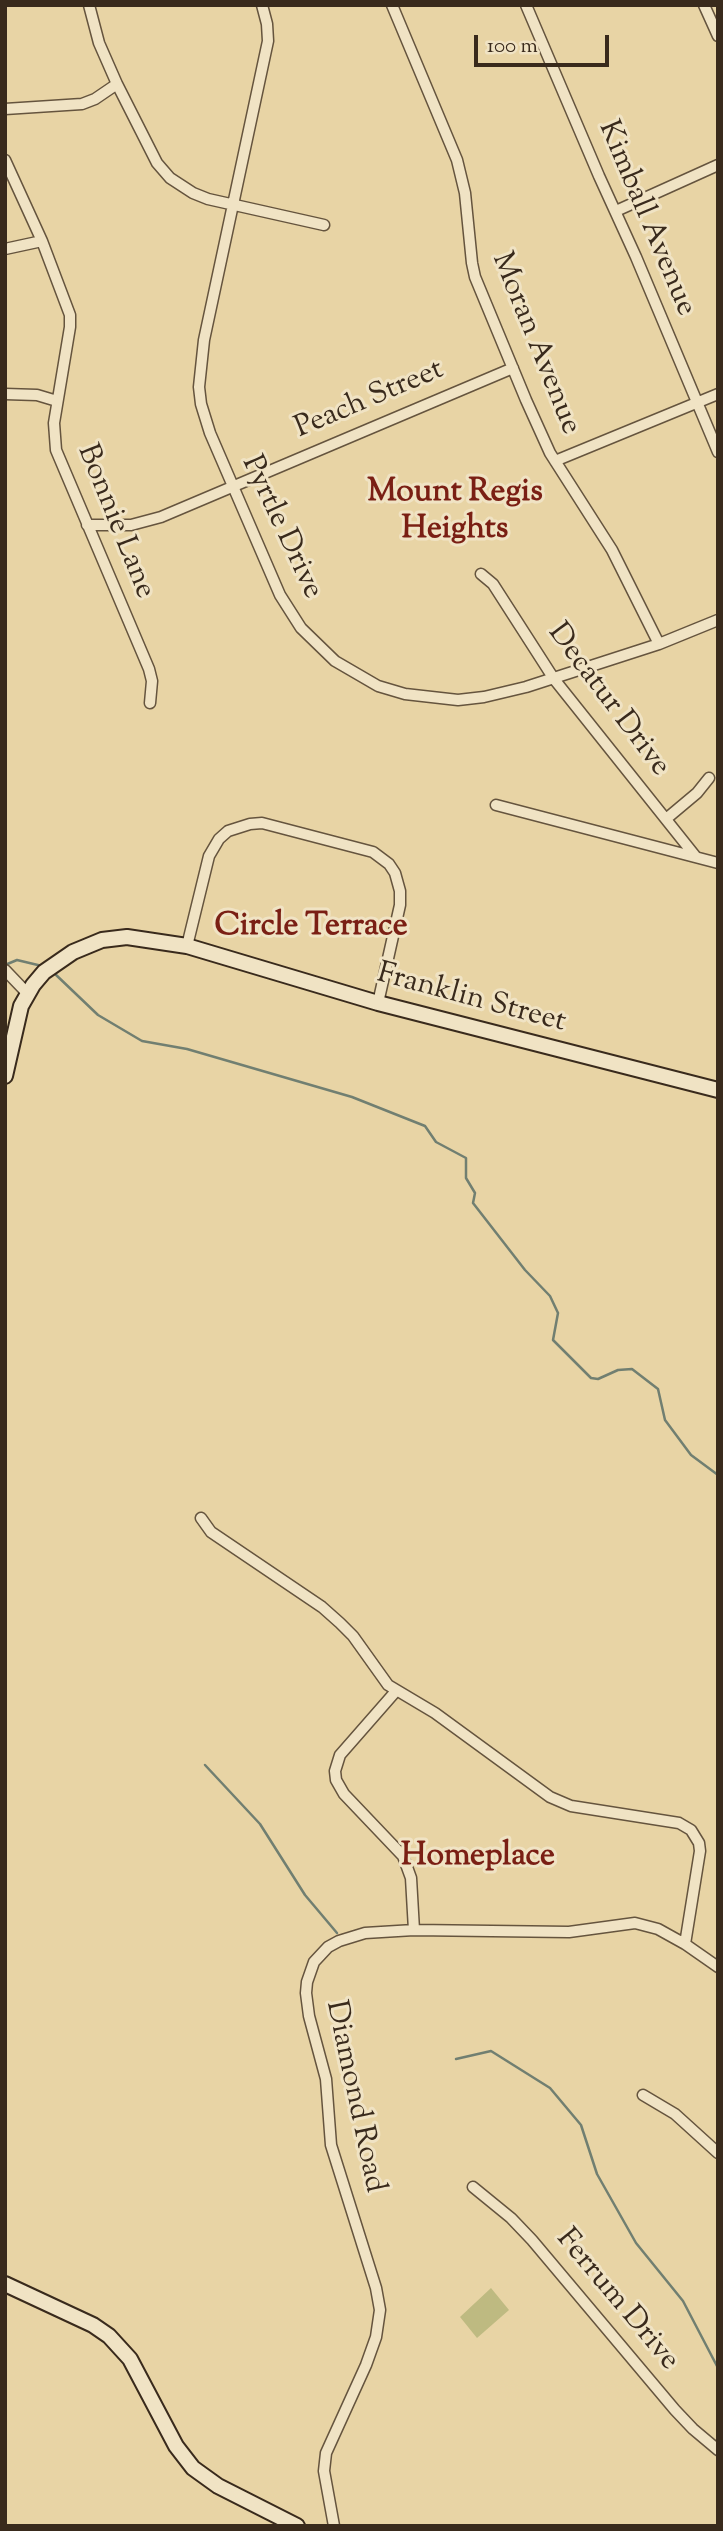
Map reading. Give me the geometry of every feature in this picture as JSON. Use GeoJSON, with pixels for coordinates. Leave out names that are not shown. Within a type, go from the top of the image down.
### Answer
{"type":"FeatureCollection","features":[{"type":"Feature","properties":{"kind":"street"},"geometry":{"type":"LineString","coordinates":[[89,5],[99,43],[117,84],[157,163],[170,178],[193,193],[324,225]]}},
{"type":"Feature","properties":{"kind":"street","name":"Pyrtle Drive"},"geometry":{"type":"LineString","coordinates":[[262,5],[268,41],[199,370],[200,396],[206,421],[289,612],[320,648],[358,676],[386,689],[405,694],[458,700],[511,692],[659,644],[718,620]]}},
{"type":"Feature","properties":{"kind":"street","name":"Moran Avenue"},"geometry":{"type":"LineString","coordinates":[[392,5],[457,159],[463,180],[475,277],[513,368],[555,461],[612,550],[659,644]]}},
{"type":"Feature","properties":{"kind":"street","name":"Kimball Avenue"},"geometry":{"type":"LineString","coordinates":[[526,5],[718,452]]}},
{"type":"Feature","properties":{"kind":"street"},"geometry":{"type":"LineString","coordinates":[[704,5],[718,36]]}},
{"type":"Feature","properties":{"kind":"street"},"geometry":{"type":"LineString","coordinates":[[5,109],[82,104],[117,84]]}},
{"type":"Feature","properties":{"kind":"street","name":"Bonnie Lane"},"geometry":{"type":"LineString","coordinates":[[5,160],[42,241],[70,314],[54,423],[56,450],[149,669],[152,681],[150,703]]}},
{"type":"Feature","properties":{"kind":"street"},"geometry":{"type":"LineString","coordinates":[[616,211],[718,165]]}},
{"type":"Feature","properties":{"kind":"street"},"geometry":{"type":"LineString","coordinates":[[5,248],[42,241]]}},
{"type":"Feature","properties":{"kind":"street","name":"Peach Street"},"geometry":{"type":"LineString","coordinates":[[87,525],[148,522],[513,368]]}},
{"type":"Feature","properties":{"kind":"street"},"geometry":{"type":"LineString","coordinates":[[5,394],[37,395],[57,401]]}},
{"type":"Feature","properties":{"kind":"street"},"geometry":{"type":"LineString","coordinates":[[555,461],[718,394]]}},
{"type":"Feature","properties":{"kind":"street","name":"Decatur Drive"},"geometry":{"type":"LineString","coordinates":[[481,574],[494,583],[554,678],[695,856]]}},
{"type":"Feature","properties":{"kind":"street"},"geometry":{"type":"LineString","coordinates":[[666,819],[697,793],[709,778]]}},
{"type":"Feature","properties":{"kind":"street"},"geometry":{"type":"LineString","coordinates":[[496,805],[718,863]]}},
{"type":"Feature","properties":{"kind":"street"},"geometry":{"type":"LineString","coordinates":[[187,946],[209,856],[219,839],[228,831],[262,823],[373,852],[389,864],[395,873],[400,891],[400,905],[378,1003]]}},
{"type":"Feature","properties":{"kind":"street","name":"Franklin Street"},"geometry":{"type":"LineString","coordinates":[[5,1076],[17,1020],[27,993],[44,972],[58,961],[90,944],[117,938],[136,938],[187,946],[378,1003],[718,1090]]}},
{"type":"Feature","properties":{"kind":"street"},"geometry":{"type":"LineString","coordinates":[[7,974],[27,993]]}},
{"type":"Feature","properties":{"kind":"street"},"geometry":{"type":"LineString","coordinates":[[201,1518],[211,1532],[322,1607],[340,1623],[365,1652],[379,1676],[396,1691],[435,1713],[559,1802],[597,1811],[679,1823],[691,1830],[699,1843],[700,1851],[685,1944]]}},
{"type":"Feature","properties":{"kind":"street"},"geometry":{"type":"LineString","coordinates":[[396,1691],[340,1755],[335,1771],[336,1780],[344,1794],[396,1846],[408,1867],[414,1930]]}},
{"type":"Feature","properties":{"kind":"street","name":"Diamond Road"},"geometry":{"type":"LineString","coordinates":[[334,2526],[324,2471],[326,2453],[366,2365],[376,2337],[380,2310],[376,2288],[334,2160],[326,2079],[309,2016],[307,1982],[314,1962],[339,1941],[365,1933],[414,1930],[560,1933],[635,1923],[658,1929],[718,1967]]}},
{"type":"Feature","properties":{"kind":"street"},"geometry":{"type":"LineString","coordinates":[[643,2095],[675,2114],[718,2152]]}},
{"type":"Feature","properties":{"kind":"street","name":"Ferrum Drive"},"geometry":{"type":"LineString","coordinates":[[473,2187],[532,2240],[675,2410],[718,2450]]}},
{"type":"Feature","properties":{"kind":"street"},"geometry":{"type":"LineString","coordinates":[[5,2284],[93,2325],[109,2336],[130,2359],[176,2446],[193,2468],[218,2486],[298,2526]]}},
{"type":"Feature","properties":{"kind":"shaded area"},"geometry":{"type":"Polygon","coordinates":[[[491,2288],[509,2310],[477,2338],[460,2317],[491,2288]]]}},
{"type":"Feature","properties":{"kind":"waterway"},"geometry":{"type":"LineString","coordinates":[[5,965],[17,960],[42,966]]}},
{"type":"Feature","properties":{"kind":"waterway"},"geometry":{"type":"LineString","coordinates":[[54,973],[98,1015],[142,1041],[187,1049],[352,1097],[425,1126],[436,1142],[466,1158],[466,1178],[475,1193],[473,1203],[525,1270],[550,1296],[558,1313],[553,1340],[591,1378],[598,1379],[618,1370],[632,1369],[658,1389],[665,1420],[691,1455],[718,1475]]}},
{"type":"Feature","properties":{"kind":"waterway"},"geometry":{"type":"LineString","coordinates":[[205,1765],[260,1824],[305,1895],[337,1933]]}},
{"type":"Feature","properties":{"kind":"waterway"},"geometry":{"type":"LineString","coordinates":[[456,2059],[491,2051],[550,2088],[581,2125],[597,2174],[636,2243],[683,2301],[718,2368]]}},
{"type":"Feature","properties":{"kind":"district","name":"Mount Regis Heights"},"geometry":{"type":"Point","coordinates":[455,514]}},
{"type":"Feature","properties":{"kind":"district","name":"Circle Terrace"},"geometry":{"type":"Point","coordinates":[311,929]}},
{"type":"Feature","properties":{"kind":"district","name":"Homeplace"},"geometry":{"type":"Point","coordinates":[478,1859]}}]}
